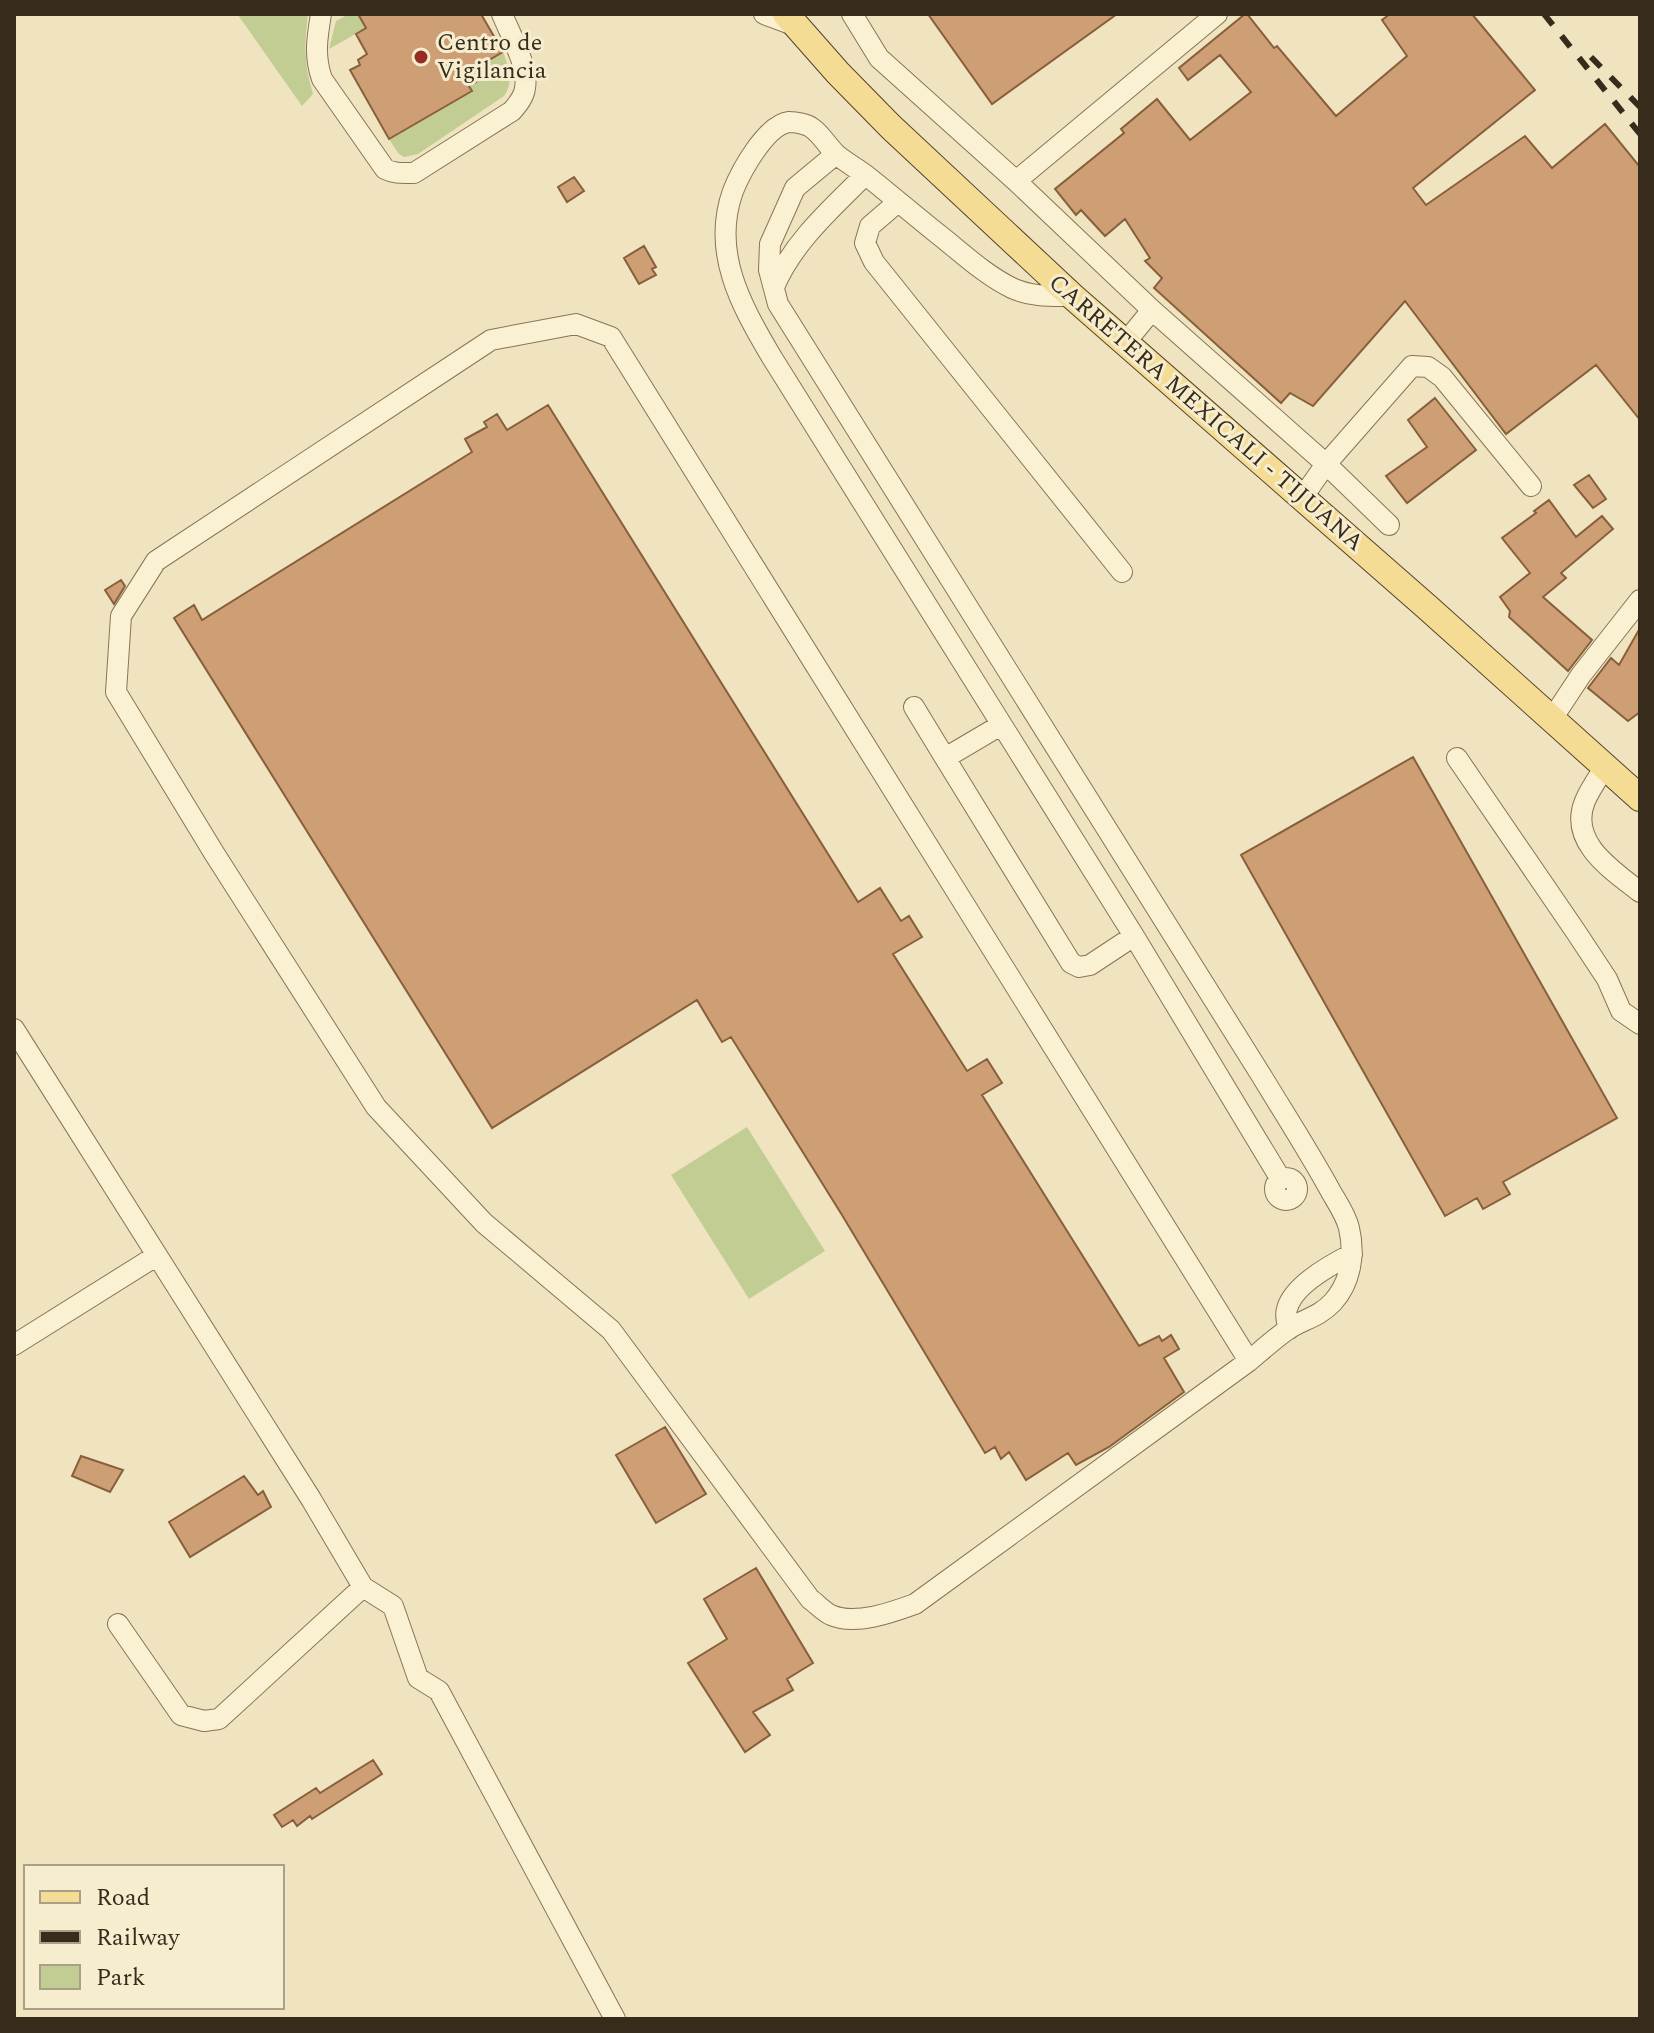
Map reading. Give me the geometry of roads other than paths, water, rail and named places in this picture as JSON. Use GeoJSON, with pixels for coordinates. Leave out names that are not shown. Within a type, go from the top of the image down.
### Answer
{"type":"FeatureCollection","features":[{"type":"Feature","properties":{"kind":"main road","name":"CARRETERA MEXICALI - TIJUANA"},"geometry":{"type":"LineString","coordinates":[[791,20],[891,127],[1072,296],[1640,798]]}},
{"type":"Feature","properties":{"kind":"lane"},"geometry":{"type":"LineString","coordinates":[[321,14],[315,51],[322,79],[385,169],[393,173],[414,173],[512,111],[521,99],[526,87],[525,71],[502,14]]}},
{"type":"Feature","properties":{"kind":"lane"},"geometry":{"type":"LineString","coordinates":[[764,14],[791,20]]}},
{"type":"Feature","properties":{"kind":"lane"},"geometry":{"type":"LineString","coordinates":[[852,14],[879,58],[1016,181],[1152,310],[1326,464],[1389,525]]}},
{"type":"Feature","properties":{"kind":"lane"},"geometry":{"type":"LineString","coordinates":[[1016,181],[1217,14]]}},
{"type":"Feature","properties":{"kind":"lane"},"geometry":{"type":"LineString","coordinates":[[1072,296],[1036,296],[1012,287],[970,259],[836,154],[812,128],[800,123],[788,122],[765,137],[739,177],[728,204],[726,260],[746,314],[1134,936],[1280,1178]]}},
{"type":"Feature","properties":{"kind":"lane"},"geometry":{"type":"LineString","coordinates":[[836,154],[795,188],[770,244],[769,270],[778,304],[1313,1159],[1349,1225],[1352,1254],[1349,1275],[1344,1288],[1321,1313],[1289,1329],[1249,1361],[915,1604],[881,1616],[854,1619],[833,1616],[810,1599],[611,1330],[484,1223],[376,1107],[214,853],[116,692],[121,616],[156,561],[491,340],[576,324],[611,337],[1249,1361]]}},
{"type":"Feature","properties":{"kind":"lane"},"geometry":{"type":"LineString","coordinates":[[774,287],[781,269],[806,235],[865,175]]}},
{"type":"Feature","properties":{"kind":"lane"},"geometry":{"type":"LineString","coordinates":[[898,202],[870,226],[865,243],[874,262],[1122,572]]}},
{"type":"Feature","properties":{"kind":"lane"},"geometry":{"type":"LineString","coordinates":[[1125,343],[1152,310]]}},
{"type":"Feature","properties":{"kind":"lane"},"geometry":{"type":"LineString","coordinates":[[1302,498],[1326,464],[1412,366],[1428,367],[1442,377],[1531,486]]}},
{"type":"Feature","properties":{"kind":"lane"},"geometry":{"type":"LineString","coordinates":[[1552,719],[1581,675],[1640,600]]}},
{"type":"Feature","properties":{"kind":"lane"},"geometry":{"type":"LineString","coordinates":[[914,707],[1071,963],[1079,967],[1090,965],[1134,936]]}},
{"type":"Feature","properties":{"kind":"lane"},"geometry":{"type":"LineString","coordinates":[[945,758],[1001,725]]}},
{"type":"Feature","properties":{"kind":"lane"},"geometry":{"type":"LineString","coordinates":[[1457,758],[1607,979],[1621,1011],[1640,1024]]}},
{"type":"Feature","properties":{"kind":"lane"},"geometry":{"type":"LineString","coordinates":[[1605,767],[1585,801],[1580,822],[1587,843],[1605,864],[1640,892]]}},
{"type":"Feature","properties":{"kind":"lane"},"geometry":{"type":"LineString","coordinates":[[14,1029],[311,1499],[363,1587],[393,1606],[418,1678],[439,1691],[615,2019]]}},
{"type":"Feature","properties":{"kind":"lane"},"geometry":{"type":"LineString","coordinates":[[1289,1329],[1287,1308],[1293,1298],[1328,1266],[1352,1254]]}},
{"type":"Feature","properties":{"kind":"lane"},"geometry":{"type":"LineString","coordinates":[[14,1345],[156,1256]]}},
{"type":"Feature","properties":{"kind":"lane"},"geometry":{"type":"LineString","coordinates":[[118,1624],[181,1715],[204,1721],[219,1719],[363,1587]]}},
{"type":"Feature","properties":{"kind":"railway"},"geometry":{"type":"LineString","coordinates":[[1544,14],[1640,134]]}},
{"type":"Feature","properties":{"kind":"railway"},"geometry":{"type":"LineString","coordinates":[[1591,57],[1640,107]]}},
{"type":"Feature","properties":{"kind":"place","name":"Centro de Vigilancia"},"geometry":{"type":"Point","coordinates":[421,57]}}]}
